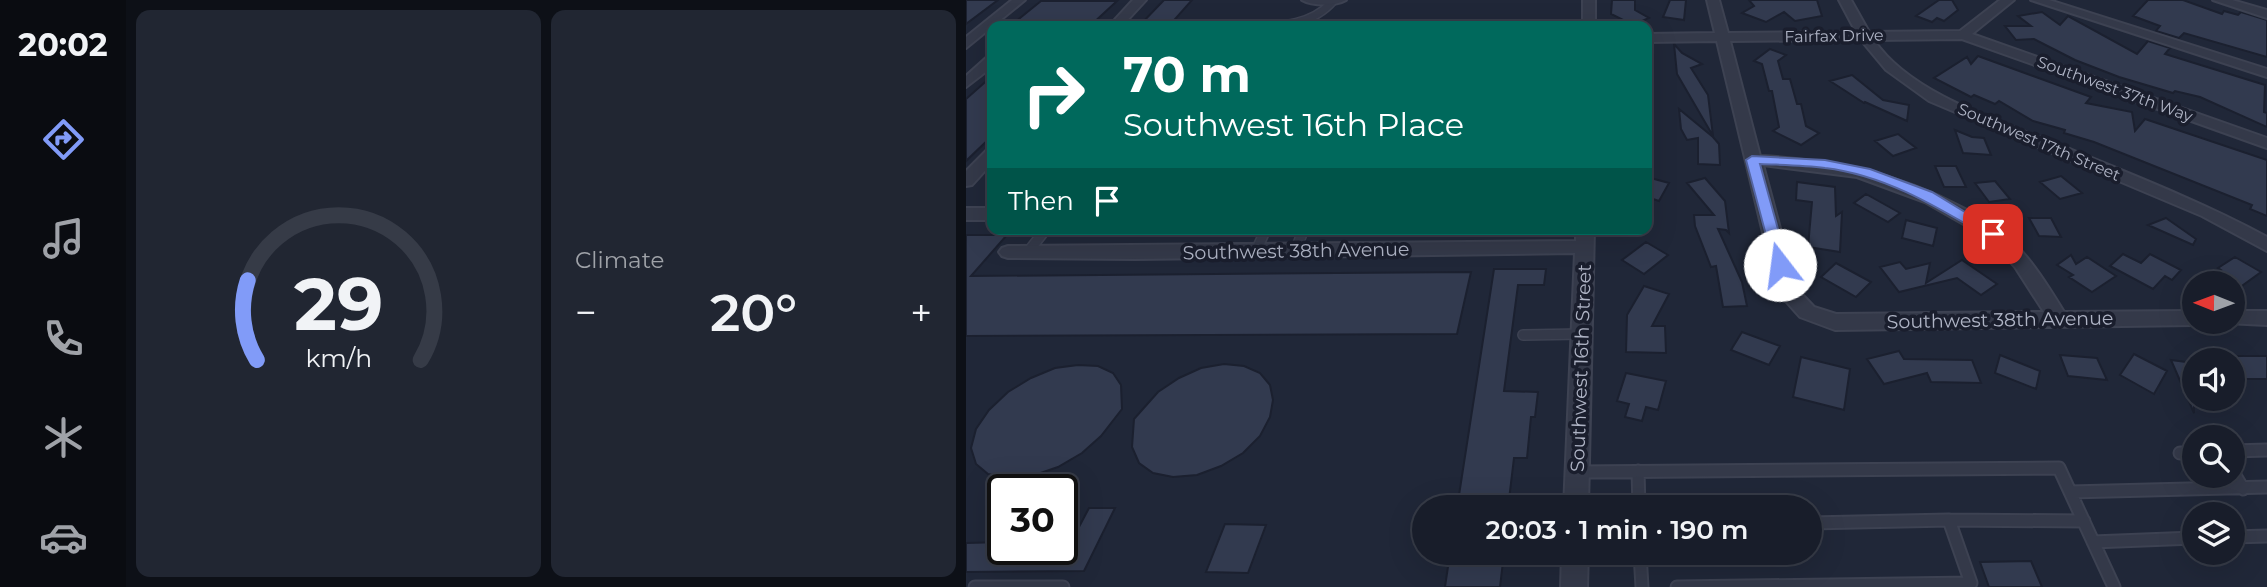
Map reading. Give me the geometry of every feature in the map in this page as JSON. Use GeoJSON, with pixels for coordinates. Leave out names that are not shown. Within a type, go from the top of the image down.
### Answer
{"type":"FeatureCollection","features":[{"type":"Feature","properties":{"kind":"street"},"geometry":{"type":"LineString","coordinates":[[994,21],[1019,0]]}},
{"type":"Feature","properties":{"kind":"street"},"geometry":{"type":"LineString","coordinates":[[1120,21],[1140,0]]}},
{"type":"Feature","properties":{"kind":"street"},"geometry":{"type":"LineString","coordinates":[[1308,0],[1340,0]]}},
{"type":"Feature","properties":{"kind":"street"},"geometry":{"type":"LineString","coordinates":[[1589,0],[1589,21]]}},
{"type":"Feature","properties":{"kind":"street"},"geometry":{"type":"LineString","coordinates":[[1713,0],[1752,160],[1839,166],[1865,172],[1927,195],[1993,234],[2033,276],[2058,318]]}},
{"type":"Feature","properties":{"kind":"street","name":"Southwest 17th Street"},"geometry":{"type":"LineString","coordinates":[[1845,0],[1875,54],[1897,75],[1934,98],[2207,212],[2267,244]]}},
{"type":"Feature","properties":{"kind":"street"},"geometry":{"type":"LineString","coordinates":[[1963,35],[2008,0]]}},
{"type":"Feature","properties":{"kind":"street"},"geometry":{"type":"LineString","coordinates":[[2037,0],[2267,73]]}},
{"type":"Feature","properties":{"kind":"street"},"geometry":{"type":"LineString","coordinates":[[2219,0],[2267,14]]}},
{"type":"Feature","properties":{"kind":"street"},"geometry":{"type":"LineString","coordinates":[[966,44],[987,27]]}},
{"type":"Feature","properties":{"kind":"street","name":"Fairfax Drive"},"geometry":{"type":"LineString","coordinates":[[1652,37],[1963,35]]}},
{"type":"Feature","properties":{"kind":"street","name":"Southwest 37th Way"},"geometry":{"type":"LineString","coordinates":[[1963,35],[2267,143]]}},
{"type":"Feature","properties":{"kind":"street"},"geometry":{"type":"LineString","coordinates":[[966,62],[987,61]]}},
{"type":"Feature","properties":{"kind":"street"},"geometry":{"type":"LineString","coordinates":[[966,83],[987,65]]}},
{"type":"Feature","properties":{"kind":"street"},"geometry":{"type":"LineString","coordinates":[[966,181],[987,159]]}},
{"type":"Feature","properties":{"kind":"street","name":"Southwest 38th Avenue"},"geometry":{"type":"LineString","coordinates":[[1752,160],[1787,291],[1807,312],[1835,322],[2182,318]]}},
{"type":"Feature","properties":{"kind":"street"},"geometry":{"type":"LineString","coordinates":[[966,214],[987,214]]}},
{"type":"Feature","properties":{"kind":"street","name":"Southwest 38th Avenue"},"geometry":{"type":"LineString","coordinates":[[1008,252],[1295,251],[1585,238]]}},
{"type":"Feature","properties":{"kind":"street","name":"Southwest 16th Street"},"geometry":{"type":"LineString","coordinates":[[1576,495],[1585,238]]}},
{"type":"Feature","properties":{"kind":"street"},"geometry":{"type":"LineString","coordinates":[[2245,318],[2267,318]]}},
{"type":"Feature","properties":{"kind":"street"},"geometry":{"type":"LineString","coordinates":[[1574,587],[1575,565]]}},
{"type":"Feature","properties":{"kind":"lane"},"geometry":{"type":"LineString","coordinates":[[1309,21],[1326,12],[1334,0]]}},
{"type":"Feature","properties":{"kind":"lane"},"geometry":{"type":"LineString","coordinates":[[1028,252],[1041,235]]}},
{"type":"Feature","properties":{"kind":"lane"},"geometry":{"type":"LineString","coordinates":[[1256,251],[1263,235]]}},
{"type":"Feature","properties":{"kind":"lane"},"geometry":{"type":"LineString","coordinates":[[1295,251],[1302,235]]}},
{"type":"Feature","properties":{"kind":"lane"},"geometry":{"type":"LineString","coordinates":[[1523,335],[1582,334]]}},
{"type":"Feature","properties":{"kind":"lane"},"geometry":{"type":"LineString","coordinates":[[2245,451],[2267,450]]}},
{"type":"Feature","properties":{"kind":"lane"},"geometry":{"type":"LineString","coordinates":[[1577,472],[2059,468],[2114,587]]}},
{"type":"Feature","properties":{"kind":"lane"},"geometry":{"type":"LineString","coordinates":[[1638,471],[1639,495]]}},
{"type":"Feature","properties":{"kind":"lane"},"geometry":{"type":"LineString","coordinates":[[2070,492],[2267,487]]}},
{"type":"Feature","properties":{"kind":"lane"},"geometry":{"type":"LineString","coordinates":[[1677,587],[1971,585],[1949,520]]}},
{"type":"Feature","properties":{"kind":"lane"},"geometry":{"type":"LineString","coordinates":[[1822,523],[2084,521]]}},
{"type":"Feature","properties":{"kind":"lane"},"geometry":{"type":"LineString","coordinates":[[2245,537],[2267,536]]}},
{"type":"Feature","properties":{"kind":"lane"},"geometry":{"type":"LineString","coordinates":[[2093,542],[2182,538]]}},
{"type":"Feature","properties":{"kind":"lane"},"geometry":{"type":"LineString","coordinates":[[1641,565],[1642,587]]}},
{"type":"Feature","properties":{"kind":"lane"},"geometry":{"type":"LineString","coordinates":[[975,587],[1063,587]]}},
{"type":"Feature","properties":{"kind":"building"},"geometry":{"type":"Polygon","coordinates":[[[966,0],[998,0],[966,24],[966,0]]]}},
{"type":"Feature","properties":{"kind":"building"},"geometry":{"type":"Polygon","coordinates":[[[1164,0],[1192,0],[1173,21],[1144,21],[1164,0]]]}},
{"type":"Feature","properties":{"kind":"building"},"geometry":{"type":"Polygon","coordinates":[[[1612,0],[1635,0],[1635,10],[1649,18],[1642,21],[1625,21],[1611,14],[1612,0]]]}},
{"type":"Feature","properties":{"kind":"building"},"geometry":{"type":"Polygon","coordinates":[[[1670,0],[1686,0],[1684,20],[1663,17],[1670,0]]]}},
{"type":"Feature","properties":{"kind":"building"},"geometry":{"type":"Polygon","coordinates":[[[1749,0],[1817,0],[1822,16],[1795,21],[1784,12],[1766,22],[1742,13],[1754,6],[1749,0]]]}},
{"type":"Feature","properties":{"kind":"building"},"geometry":{"type":"Polygon","coordinates":[[[1939,0],[1952,0],[1958,10],[1944,21],[1937,18],[1932,22],[1916,16],[1939,0]]]}},
{"type":"Feature","properties":{"kind":"building"},"geometry":{"type":"Polygon","coordinates":[[[2148,0],[2183,0],[2222,14],[2224,11],[2238,15],[2241,12],[2267,20],[2267,57],[2184,33],[2179,38],[2156,31],[2160,26],[2133,16],[2148,0]]]}},
{"type":"Feature","properties":{"kind":"building"},"geometry":{"type":"Polygon","coordinates":[[[1041,1],[1117,1],[1095,21],[1016,21],[1041,1]]]}},
{"type":"Feature","properties":{"kind":"building"},"geometry":{"type":"Polygon","coordinates":[[[2042,12],[2060,25],[2068,16],[2137,54],[2148,41],[2170,48],[2165,54],[2265,85],[2264,112],[2267,113],[2267,127],[2200,97],[2175,91],[2173,93],[2119,77],[2075,60],[2034,39],[2016,40],[2005,26],[2031,26],[2018,16],[2042,12]]]}},
{"type":"Feature","properties":{"kind":"building"},"geometry":{"type":"Polygon","coordinates":[[[1674,44],[1682,53],[1702,64],[1691,68],[1708,95],[1713,136],[1677,74],[1674,44]]]}},
{"type":"Feature","properties":{"kind":"building"},"geometry":{"type":"Polygon","coordinates":[[[1770,49],[1786,55],[1778,61],[1783,79],[1790,79],[1797,104],[1801,104],[1806,126],[1819,133],[1801,145],[1773,131],[1779,127],[1772,91],[1769,91],[1762,64],[1754,61],[1770,49]]]}},
{"type":"Feature","properties":{"kind":"building"},"geometry":{"type":"Polygon","coordinates":[[[1978,56],[2091,97],[2086,103],[2132,112],[2135,131],[2145,119],[2267,160],[2267,216],[2250,209],[2252,205],[2094,142],[2064,133],[2065,130],[2033,121],[1999,101],[1995,104],[1974,95],[1971,97],[1934,78],[1967,57],[1971,64],[1978,56]]]}},
{"type":"Feature","properties":{"kind":"building"},"geometry":{"type":"Polygon","coordinates":[[[1852,75],[1883,100],[1909,105],[1907,121],[1864,103],[1830,81],[1852,75]]]}},
{"type":"Feature","properties":{"kind":"building"},"geometry":{"type":"Polygon","coordinates":[[[987,80],[987,141],[966,161],[966,99],[987,80]]]}},
{"type":"Feature","properties":{"kind":"building"},"geometry":{"type":"Polygon","coordinates":[[[1679,109],[1719,144],[1720,165],[1698,164],[1698,138],[1687,140],[1681,129],[1679,109]]]}},
{"type":"Feature","properties":{"kind":"building"},"geometry":{"type":"Polygon","coordinates":[[[1955,130],[1972,137],[1984,138],[1991,155],[1963,153],[1955,130]]]}},
{"type":"Feature","properties":{"kind":"building"},"geometry":{"type":"Polygon","coordinates":[[[1898,134],[1916,148],[1893,156],[1875,141],[1898,134]]]}},
{"type":"Feature","properties":{"kind":"building"},"geometry":{"type":"Polygon","coordinates":[[[1935,166],[1956,166],[1966,187],[1944,187],[1935,166]]]}},
{"type":"Feature","properties":{"kind":"building"},"geometry":{"type":"Polygon","coordinates":[[[2061,176],[2082,193],[2060,199],[2040,182],[2061,176]]]}},
{"type":"Feature","properties":{"kind":"building"},"geometry":{"type":"Polygon","coordinates":[[[1652,178],[1669,183],[1659,201],[1652,199],[1652,178]]]}},
{"type":"Feature","properties":{"kind":"building"},"geometry":{"type":"Polygon","coordinates":[[[1705,178],[1725,201],[1729,233],[1718,229],[1742,282],[1747,306],[1723,307],[1716,266],[1711,267],[1695,226],[1694,215],[1714,215],[1687,183],[1705,178]]]}},
{"type":"Feature","properties":{"kind":"building"},"geometry":{"type":"Polygon","coordinates":[[[1995,181],[2010,199],[1989,202],[1975,183],[1995,181]]]}},
{"type":"Feature","properties":{"kind":"building"},"geometry":{"type":"Polygon","coordinates":[[[1797,182],[1835,187],[1836,216],[1842,212],[1840,252],[1808,247],[1812,202],[1796,200],[1797,182]]]}},
{"type":"Feature","properties":{"kind":"building"},"geometry":{"type":"Polygon","coordinates":[[[1866,194],[1900,213],[1888,222],[1854,203],[1866,194]]]}},
{"type":"Feature","properties":{"kind":"building"},"geometry":{"type":"Polygon","coordinates":[[[2029,218],[2051,218],[2061,237],[2039,236],[2029,218]]]}},
{"type":"Feature","properties":{"kind":"building"},"geometry":{"type":"Polygon","coordinates":[[[2166,218],[2196,239],[2193,245],[2148,225],[2166,218]]]}},
{"type":"Feature","properties":{"kind":"building"},"geometry":{"type":"Polygon","coordinates":[[[1906,220],[1937,228],[1933,246],[1902,238],[1906,220]]]}},
{"type":"Feature","properties":{"kind":"building"},"geometry":{"type":"Polygon","coordinates":[[[966,235],[1007,235],[971,276],[1471,272],[1457,334],[966,336],[966,235]]]}},
{"type":"Feature","properties":{"kind":"building"},"geometry":{"type":"Polygon","coordinates":[[[1646,242],[1668,255],[1644,274],[1622,260],[1646,242]]]}},
{"type":"Feature","properties":{"kind":"building"},"geometry":{"type":"Polygon","coordinates":[[[2123,254],[2141,263],[2150,254],[2181,270],[2172,280],[2165,276],[2153,289],[2110,266],[2123,254]]]}},
{"type":"Feature","properties":{"kind":"building"},"geometry":{"type":"Polygon","coordinates":[[[2071,255],[2076,264],[2087,257],[2116,276],[2092,292],[2069,277],[2073,275],[2057,265],[2071,255]]]}},
{"type":"Feature","properties":{"kind":"building"},"geometry":{"type":"Polygon","coordinates":[[[2235,257],[2261,272],[2245,284],[2245,271],[2220,271],[2218,268],[2235,257]]]}},
{"type":"Feature","properties":{"kind":"building"},"geometry":{"type":"Polygon","coordinates":[[[1962,260],[1997,284],[1981,295],[1957,278],[1899,292],[1880,267],[1900,262],[1906,269],[1930,263],[1926,283],[1962,260]]]}},
{"type":"Feature","properties":{"kind":"building"},"geometry":{"type":"Polygon","coordinates":[[[1836,263],[1871,282],[1856,297],[1821,277],[1836,263]]]}},
{"type":"Feature","properties":{"kind":"building"},"geometry":{"type":"Polygon","coordinates":[[[1494,269],[1546,269],[1544,285],[1518,285],[1504,391],[1538,392],[1535,417],[1531,417],[1527,458],[1514,458],[1510,495],[1459,495],[1494,269]]]}},
{"type":"Feature","properties":{"kind":"building"},"geometry":{"type":"Polygon","coordinates":[[[1644,286],[1669,294],[1652,326],[1665,326],[1666,353],[1626,352],[1627,315],[1644,286]]]}},
{"type":"Feature","properties":{"kind":"building"},"geometry":{"type":"Polygon","coordinates":[[[1742,332],[1780,346],[1769,365],[1731,350],[1742,332]]]}},
{"type":"Feature","properties":{"kind":"building"},"geometry":{"type":"Polygon","coordinates":[[[1899,351],[1904,359],[1972,360],[1981,383],[1931,382],[1927,373],[1884,384],[1867,359],[1899,351]]]}},
{"type":"Feature","properties":{"kind":"building"},"geometry":{"type":"Polygon","coordinates":[[[2134,354],[2167,371],[2154,394],[2120,375],[2134,354]]]}},
{"type":"Feature","properties":{"kind":"building"},"geometry":{"type":"Polygon","coordinates":[[[2000,355],[2040,371],[2036,389],[1995,373],[2000,355]]]}},
{"type":"Feature","properties":{"kind":"building"},"geometry":{"type":"Polygon","coordinates":[[[2060,355],[2097,358],[2107,380],[2068,376],[2060,355]]]}},
{"type":"Feature","properties":{"kind":"building"},"geometry":{"type":"Polygon","coordinates":[[[2245,356],[2267,356],[2267,379],[2245,379],[2245,356]]]}},
{"type":"Feature","properties":{"kind":"building"},"geometry":{"type":"Polygon","coordinates":[[[1801,357],[1850,369],[1844,410],[1793,397],[1801,357]]]}},
{"type":"Feature","properties":{"kind":"building"},"geometry":{"type":"Polygon","coordinates":[[[2171,360],[2182,361],[2182,385],[2171,360]]]}},
{"type":"Feature","properties":{"kind":"building"},"geometry":{"type":"Polygon","coordinates":[[[1224,364],[1244,366],[1260,373],[1270,385],[1273,400],[1270,417],[1260,436],[1243,453],[1221,466],[1197,475],[1173,477],[1153,473],[1139,463],[1132,447],[1134,419],[1158,392],[1179,378],[1201,368],[1224,364]]]}},
{"type":"Feature","properties":{"kind":"building"},"geometry":{"type":"Polygon","coordinates":[[[1098,366],[1113,373],[1121,385],[1122,409],[1101,436],[1082,453],[1058,467],[1038,474],[988,474],[976,464],[971,448],[976,429],[989,410],[1008,392],[1055,368],[1098,366]]]}},
{"type":"Feature","properties":{"kind":"building"},"geometry":{"type":"Polygon","coordinates":[[[1626,373],[1666,381],[1658,410],[1646,407],[1642,421],[1625,417],[1629,404],[1617,401],[1626,373]]]}},
{"type":"Feature","properties":{"kind":"building"},"geometry":{"type":"Polygon","coordinates":[[[1089,508],[1115,508],[1084,571],[966,572],[966,543],[987,542],[987,565],[1078,565],[1078,529],[1089,508]]]}},
{"type":"Feature","properties":{"kind":"building"},"geometry":{"type":"Polygon","coordinates":[[[1225,524],[1266,525],[1248,573],[1206,572],[1225,524]]]}},
{"type":"Feature","properties":{"kind":"building"},"geometry":{"type":"Polygon","coordinates":[[[2031,561],[2042,587],[1989,587],[1980,562],[2031,561]]]}},
{"type":"Feature","properties":{"kind":"building"},"geometry":{"type":"Polygon","coordinates":[[[1448,565],[1503,565],[1500,587],[1445,587],[1448,565]]]}},
{"type":"Feature","properties":{"kind":"route"},"geometry":{"type":"LineString","coordinates":[[1780,265],[1752,160],[1825,164],[1865,172],[1927,195],[1993,234]]}}]}
